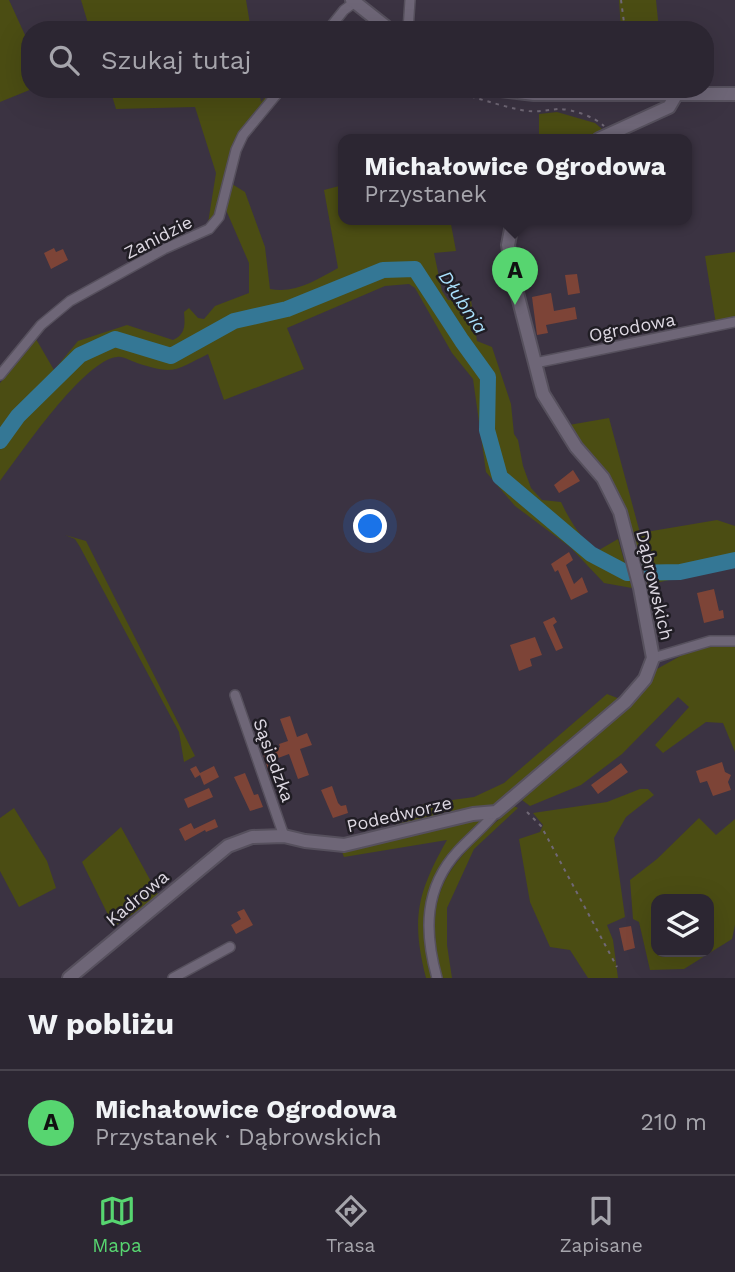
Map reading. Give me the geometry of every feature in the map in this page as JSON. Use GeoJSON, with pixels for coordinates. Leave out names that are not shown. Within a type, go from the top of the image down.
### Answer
{"type":"FeatureCollection","features":[{"type":"Feature","properties":{"kind":"street"},"geometry":{"type":"LineString","coordinates":[[409,21],[410,0]]}},
{"type":"Feature","properties":{"kind":"street"},"geometry":{"type":"LineString","coordinates":[[335,21],[344,10],[359,3],[380,21]]}},
{"type":"Feature","properties":{"kind":"street"},"geometry":{"type":"LineString","coordinates":[[714,94],[735,94]]}},
{"type":"Feature","properties":{"kind":"street","name":"Zanidzie"},"geometry":{"type":"LineString","coordinates":[[0,375],[41,325],[70,301],[164,249],[209,229],[219,217],[236,150],[243,135],[274,98]]}},
{"type":"Feature","properties":{"kind":"street"},"geometry":{"type":"LineString","coordinates":[[608,134],[669,107],[674,98]]}},
{"type":"Feature","properties":{"kind":"street","name":"Dąbrowskich"},"geometry":{"type":"LineString","coordinates":[[437,978],[430,944],[429,921],[431,899],[438,877],[458,851],[496,812],[625,702],[645,679],[653,658],[640,587],[620,512],[603,478],[576,447],[543,394],[514,282],[508,245],[511,225]]}},
{"type":"Feature","properties":{"kind":"street","name":"Ogrodowa"},"geometry":{"type":"LineString","coordinates":[[535,363],[735,323]]}},
{"type":"Feature","properties":{"kind":"street"},"geometry":{"type":"LineString","coordinates":[[653,658],[710,641],[735,642]]}},
{"type":"Feature","properties":{"kind":"street","name":"Sąsiedzka"},"geometry":{"type":"LineString","coordinates":[[235,695],[284,836]]}},
{"type":"Feature","properties":{"kind":"street","name":"Podedworze"},"geometry":{"type":"LineString","coordinates":[[228,846],[252,837],[284,836],[344,845],[462,817],[496,812]]}},
{"type":"Feature","properties":{"kind":"street","name":"Kadrowa"},"geometry":{"type":"LineString","coordinates":[[69,978],[228,846]]}},
{"type":"Feature","properties":{"kind":"street"},"geometry":{"type":"LineString","coordinates":[[173,978],[230,947]]}},
{"type":"Feature","properties":{"kind":"path"},"geometry":{"type":"LineString","coordinates":[[621,0],[624,21]]}},
{"type":"Feature","properties":{"kind":"path"},"geometry":{"type":"LineString","coordinates":[[477,98],[536,113],[561,109],[572,111],[599,122],[603,134]]}},
{"type":"Feature","properties":{"kind":"path"},"geometry":{"type":"LineString","coordinates":[[527,811],[541,826],[617,967]]}},
{"type":"Feature","properties":{"kind":"shaded area"},"geometry":{"type":"Polygon","coordinates":[[[0,0],[9,0],[21,26],[21,93],[0,102],[0,0]]]}},
{"type":"Feature","properties":{"kind":"shaded area"},"geometry":{"type":"Polygon","coordinates":[[[81,0],[246,0],[250,21],[87,21],[81,0]]]}},
{"type":"Feature","properties":{"kind":"shaded area"},"geometry":{"type":"Polygon","coordinates":[[[619,0],[656,0],[658,21],[620,21],[619,0]]]}},
{"type":"Feature","properties":{"kind":"shaded area"},"geometry":{"type":"Polygon","coordinates":[[[113,98],[260,98],[261,102],[269,98],[250,121],[218,215],[208,223],[216,173],[195,107],[116,109],[113,98]]]}},
{"type":"Feature","properties":{"kind":"shaded area"},"geometry":{"type":"Polygon","coordinates":[[[557,112],[595,123],[602,129],[594,134],[539,134],[539,114],[557,112]]]}},
{"type":"Feature","properties":{"kind":"shaded area"},"geometry":{"type":"Polygon","coordinates":[[[232,184],[245,192],[265,247],[270,289],[279,290],[297,288],[338,268],[324,190],[338,186],[338,225],[451,225],[456,251],[434,253],[442,291],[448,300],[471,300],[477,341],[492,347],[511,404],[514,434],[531,488],[542,500],[561,502],[577,529],[593,547],[599,550],[618,539],[632,588],[604,583],[570,547],[515,506],[486,472],[473,379],[452,353],[415,288],[409,284],[385,286],[287,328],[304,369],[224,400],[208,354],[181,367],[167,370],[119,357],[103,362],[71,390],[0,481],[0,383],[36,339],[54,370],[78,341],[127,325],[173,340],[182,332],[184,312],[189,308],[198,318],[204,319],[215,306],[249,293],[249,263],[226,210],[232,184]]]}},
{"type":"Feature","properties":{"kind":"shaded area"},"geometry":{"type":"Polygon","coordinates":[[[735,252],[735,320],[716,324],[705,256],[735,252]]]}},
{"type":"Feature","properties":{"kind":"shaded area"},"geometry":{"type":"Polygon","coordinates":[[[609,418],[640,533],[717,520],[735,526],[735,568],[727,566],[648,585],[641,559],[637,557],[598,464],[569,425],[609,418]]]}},
{"type":"Feature","properties":{"kind":"shaded area"},"geometry":{"type":"Polygon","coordinates":[[[65,535],[86,541],[195,756],[184,762],[179,732],[80,547],[75,539],[65,535]]]}},
{"type":"Feature","properties":{"kind":"shaded area"},"geometry":{"type":"Polygon","coordinates":[[[719,644],[735,646],[735,752],[723,723],[706,722],[663,753],[655,745],[689,707],[678,697],[622,754],[581,785],[530,806],[522,800],[633,702],[655,670],[684,654],[719,644]]]}},
{"type":"Feature","properties":{"kind":"shaded area"},"geometry":{"type":"Polygon","coordinates":[[[607,694],[620,699],[505,799],[493,806],[462,812],[444,812],[433,818],[393,829],[392,826],[425,815],[423,804],[474,797],[504,783],[607,694]]]}},
{"type":"Feature","properties":{"kind":"shaded area"},"geometry":{"type":"Polygon","coordinates":[[[640,789],[648,789],[654,795],[626,817],[614,838],[625,917],[607,925],[613,940],[618,978],[588,978],[570,950],[550,947],[530,902],[519,839],[540,832],[543,825],[533,813],[607,802],[640,789]]]}},
{"type":"Feature","properties":{"kind":"shaded area"},"geometry":{"type":"Polygon","coordinates":[[[514,806],[518,808],[474,849],[447,908],[447,945],[452,978],[442,978],[436,947],[435,921],[438,899],[446,879],[457,861],[514,806]]]}},
{"type":"Feature","properties":{"kind":"shaded area"},"geometry":{"type":"Polygon","coordinates":[[[14,808],[47,861],[56,888],[19,907],[0,871],[0,818],[14,808]]]}},
{"type":"Feature","properties":{"kind":"shaded area"},"geometry":{"type":"Polygon","coordinates":[[[699,818],[716,835],[735,819],[735,925],[732,939],[714,950],[714,894],[651,894],[651,957],[703,957],[684,969],[650,970],[639,922],[633,919],[630,880],[657,859],[699,818]]]}},
{"type":"Feature","properties":{"kind":"shaded area"},"geometry":{"type":"Polygon","coordinates":[[[481,820],[479,826],[442,867],[428,893],[425,935],[433,978],[426,978],[419,939],[420,907],[429,876],[447,840],[344,857],[342,852],[481,820]]]}},
{"type":"Feature","properties":{"kind":"shaded area"},"geometry":{"type":"Polygon","coordinates":[[[121,827],[159,896],[114,927],[82,862],[121,827]]]}},
{"type":"Feature","properties":{"kind":"building"},"geometry":{"type":"Polygon","coordinates":[[[54,248],[56,252],[63,249],[68,260],[51,269],[44,253],[54,248]]]}},
{"type":"Feature","properties":{"kind":"building"},"geometry":{"type":"Polygon","coordinates":[[[577,274],[580,293],[568,295],[565,275],[577,274]]]}},
{"type":"Feature","properties":{"kind":"building"},"geometry":{"type":"Polygon","coordinates":[[[551,293],[554,311],[575,307],[577,319],[546,325],[548,333],[537,335],[532,297],[551,293]]]}},
{"type":"Feature","properties":{"kind":"building"},"geometry":{"type":"Polygon","coordinates":[[[573,470],[580,481],[559,493],[554,485],[573,470]]]}},
{"type":"Feature","properties":{"kind":"building"},"geometry":{"type":"Polygon","coordinates":[[[569,552],[573,560],[566,565],[574,584],[582,577],[588,592],[571,600],[558,570],[555,572],[551,564],[569,552]]]}},
{"type":"Feature","properties":{"kind":"building"},"geometry":{"type":"Polygon","coordinates":[[[714,589],[719,611],[723,610],[724,618],[704,623],[697,593],[714,589]]]}},
{"type":"Feature","properties":{"kind":"building"},"geometry":{"type":"Polygon","coordinates":[[[554,617],[557,622],[553,625],[563,648],[556,651],[543,622],[554,617]]]}},
{"type":"Feature","properties":{"kind":"building"},"geometry":{"type":"Polygon","coordinates":[[[535,637],[542,655],[530,659],[532,666],[519,671],[510,645],[535,637]]]}},
{"type":"Feature","properties":{"kind":"building"},"geometry":{"type":"Polygon","coordinates":[[[290,716],[297,737],[307,733],[312,745],[300,749],[309,775],[298,779],[289,754],[270,761],[275,773],[270,775],[262,751],[280,747],[279,744],[288,741],[280,719],[290,716]]]}},
{"type":"Feature","properties":{"kind":"building"},"geometry":{"type":"Polygon","coordinates":[[[722,762],[725,772],[731,775],[728,782],[731,790],[713,796],[707,781],[700,783],[696,771],[722,762]]]}},
{"type":"Feature","properties":{"kind":"building"},"geometry":{"type":"Polygon","coordinates":[[[621,763],[628,772],[598,794],[591,785],[621,763]]]}},
{"type":"Feature","properties":{"kind":"building"},"geometry":{"type":"Polygon","coordinates":[[[196,766],[200,773],[214,766],[219,777],[204,785],[200,775],[195,778],[190,769],[196,766]]]}},
{"type":"Feature","properties":{"kind":"building"},"geometry":{"type":"Polygon","coordinates":[[[245,773],[254,795],[258,794],[263,807],[250,811],[234,777],[245,773]]]}},
{"type":"Feature","properties":{"kind":"building"},"geometry":{"type":"Polygon","coordinates":[[[332,786],[338,803],[341,806],[346,805],[348,813],[333,818],[321,790],[332,786]]]}},
{"type":"Feature","properties":{"kind":"building"},"geometry":{"type":"Polygon","coordinates":[[[209,788],[213,797],[188,808],[184,799],[209,788]]]}},
{"type":"Feature","properties":{"kind":"building"},"geometry":{"type":"Polygon","coordinates":[[[215,819],[218,827],[206,832],[205,830],[185,841],[179,829],[191,823],[194,829],[215,819]]]}},
{"type":"Feature","properties":{"kind":"building"},"geometry":{"type":"Polygon","coordinates":[[[244,909],[253,925],[236,934],[231,925],[241,919],[237,912],[244,909]]]}},
{"type":"Feature","properties":{"kind":"building"},"geometry":{"type":"Polygon","coordinates":[[[631,926],[635,948],[624,951],[619,928],[631,926]]]}},
{"type":"Feature","properties":{"kind":"waterway","name":"Dłubnia"},"geometry":{"type":"LineString","coordinates":[[0,441],[18,416],[80,355],[115,339],[171,356],[234,321],[287,309],[383,270],[415,269],[488,377],[487,430],[500,477],[591,554],[627,573],[680,572],[735,560]]}},
{"type":"Feature","properties":{"kind":"place","name":"Michałowice Ogrodowa"},"geometry":{"type":"Point","coordinates":[515,305]}}]}
